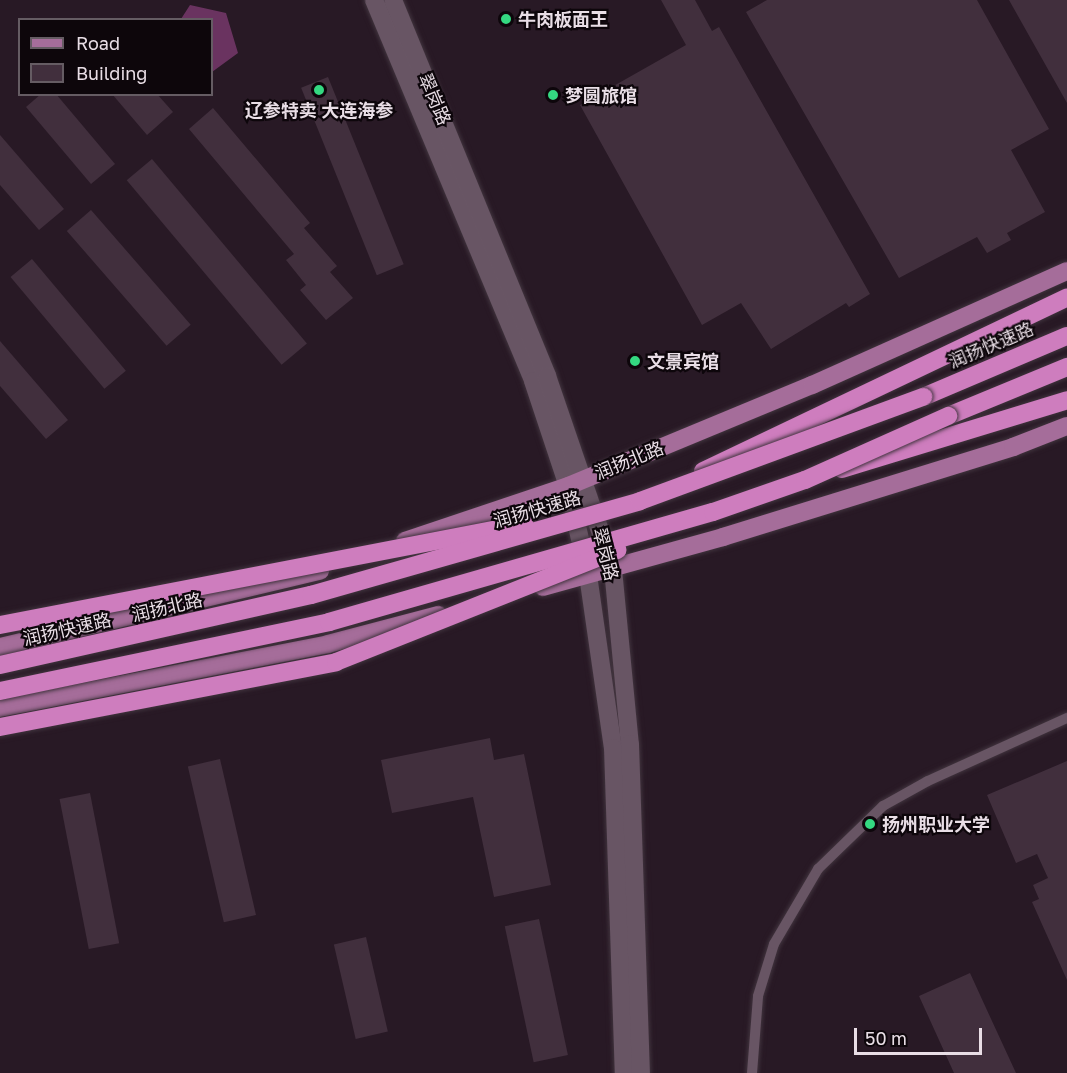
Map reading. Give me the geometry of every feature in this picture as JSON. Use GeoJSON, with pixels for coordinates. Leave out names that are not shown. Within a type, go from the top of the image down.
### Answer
{"type":"FeatureCollection","features":[{"type":"Feature","properties":{"kind":"highway"},"geometry":{"type":"LineString","coordinates":[[0,625],[640,501],[913,368],[1067,297]]}},
{"type":"Feature","properties":{"kind":"highway","name":"润扬快速路"},"geometry":{"type":"LineString","coordinates":[[0,665],[311,595],[640,501],[924,397],[1067,336]]}},
{"type":"Feature","properties":{"kind":"highway"},"geometry":{"type":"LineString","coordinates":[[805,480],[948,416],[1067,367]]}},
{"type":"Feature","properties":{"kind":"highway"},"geometry":{"type":"LineString","coordinates":[[0,727],[336,662],[713,512],[805,480],[953,437],[1067,400]]}},
{"type":"Feature","properties":{"kind":"highway"},"geometry":{"type":"LineString","coordinates":[[0,691],[329,622],[713,512]]}},
{"type":"Feature","properties":{"kind":"main road","name":"翠岗路"},"geometry":{"type":"LineString","coordinates":[[374,0],[613,569],[630,744],[641,1073]]}},
{"type":"Feature","properties":{"kind":"main road","name":"翠岗路"},"geometry":{"type":"LineString","coordinates":[[393,0],[492,238],[576,482],[613,748],[624,1073]]}},
{"type":"Feature","properties":{"kind":"main road","name":"润扬北路"},"geometry":{"type":"LineString","coordinates":[[0,646],[311,574],[576,482],[812,385],[1067,271]]}},
{"type":"Feature","properties":{"kind":"main road"},"geometry":{"type":"LineString","coordinates":[[0,708],[328,644],[613,569],[1013,447],[1067,426]]}},
{"type":"Feature","properties":{"kind":"lane"},"geometry":{"type":"LineString","coordinates":[[752,1073],[758,996],[774,945],[818,869],[883,806],[928,781],[1067,718]]}},
{"type":"Feature","properties":{"kind":"shaded area"},"geometry":{"type":"Polygon","coordinates":[[[190,5],[226,13],[238,53],[213,71],[213,18],[182,18],[190,5]]]}},
{"type":"Feature","properties":{"kind":"building"},"geometry":{"type":"Polygon","coordinates":[[[661,0],[695,0],[712,31],[719,27],[870,294],[849,307],[846,303],[771,349],[741,303],[702,325],[580,105],[686,45],[661,0]]]}},
{"type":"Feature","properties":{"kind":"building"},"geometry":{"type":"Polygon","coordinates":[[[767,0],[977,0],[1049,129],[1011,150],[1045,212],[1007,233],[1011,240],[987,253],[977,237],[899,278],[746,12],[767,0]]]}},
{"type":"Feature","properties":{"kind":"building"},"geometry":{"type":"Polygon","coordinates":[[[1009,0],[1067,0],[1067,103],[1009,0]]]}},
{"type":"Feature","properties":{"kind":"building"},"geometry":{"type":"Polygon","coordinates":[[[328,77],[404,264],[377,275],[301,88],[328,77]]]}},
{"type":"Feature","properties":{"kind":"building"},"geometry":{"type":"Polygon","coordinates":[[[39,96],[58,96],[115,164],[91,184],[26,107],[39,96]]]}},
{"type":"Feature","properties":{"kind":"building"},"geometry":{"type":"Polygon","coordinates":[[[114,96],[159,96],[173,112],[147,135],[114,96]]]}},
{"type":"Feature","properties":{"kind":"building"},"geometry":{"type":"Polygon","coordinates":[[[213,108],[310,223],[304,228],[337,266],[330,272],[353,298],[326,320],[300,290],[306,285],[286,260],[294,254],[189,129],[213,108]]]}},
{"type":"Feature","properties":{"kind":"building"},"geometry":{"type":"Polygon","coordinates":[[[0,135],[64,209],[39,230],[0,185],[0,135]]]}},
{"type":"Feature","properties":{"kind":"building"},"geometry":{"type":"Polygon","coordinates":[[[152,159],[307,344],[282,365],[127,180],[152,159]]]}},
{"type":"Feature","properties":{"kind":"building"},"geometry":{"type":"Polygon","coordinates":[[[91,210],[191,325],[167,346],[67,231],[91,210]]]}},
{"type":"Feature","properties":{"kind":"building"},"geometry":{"type":"Polygon","coordinates":[[[32,259],[126,371],[104,389],[11,277],[32,259]]]}},
{"type":"Feature","properties":{"kind":"building"},"geometry":{"type":"Polygon","coordinates":[[[0,341],[68,420],[46,439],[0,386],[0,341]]]}},
{"type":"Feature","properties":{"kind":"building"},"geometry":{"type":"Polygon","coordinates":[[[490,738],[494,760],[524,754],[551,885],[494,897],[473,797],[392,813],[381,760],[490,738]]]}},
{"type":"Feature","properties":{"kind":"building"},"geometry":{"type":"Polygon","coordinates":[[[220,759],[256,915],[224,922],[188,766],[220,759]]]}},
{"type":"Feature","properties":{"kind":"building"},"geometry":{"type":"Polygon","coordinates":[[[1067,761],[1067,980],[1032,902],[1039,899],[1033,885],[1048,878],[1037,854],[1016,863],[987,795],[1067,761]]]}},
{"type":"Feature","properties":{"kind":"building"},"geometry":{"type":"Polygon","coordinates":[[[90,793],[119,943],[89,949],[60,799],[90,793]]]}},
{"type":"Feature","properties":{"kind":"building"},"geometry":{"type":"Polygon","coordinates":[[[539,919],[568,1055],[534,1062],[505,926],[539,919]]]}},
{"type":"Feature","properties":{"kind":"building"},"geometry":{"type":"Polygon","coordinates":[[[366,937],[388,1032],[356,1039],[334,944],[366,937]]]}},
{"type":"Feature","properties":{"kind":"building"},"geometry":{"type":"Polygon","coordinates":[[[970,973],[1016,1073],[954,1073],[919,996],[970,973]]]}},
{"type":"Feature","properties":{"kind":"place","name":"牛肉板面王"},"geometry":{"type":"Point","coordinates":[506,19]}},
{"type":"Feature","properties":{"kind":"place","name":"辽参特卖 大连海参"},"geometry":{"type":"Point","coordinates":[319,90]}},
{"type":"Feature","properties":{"kind":"place","name":"梦圆旅馆"},"geometry":{"type":"Point","coordinates":[553,95]}},
{"type":"Feature","properties":{"kind":"place","name":"文景宾馆"},"geometry":{"type":"Point","coordinates":[635,361]}},
{"type":"Feature","properties":{"kind":"place","name":"扬州职业大学"},"geometry":{"type":"Point","coordinates":[870,824]}}]}
